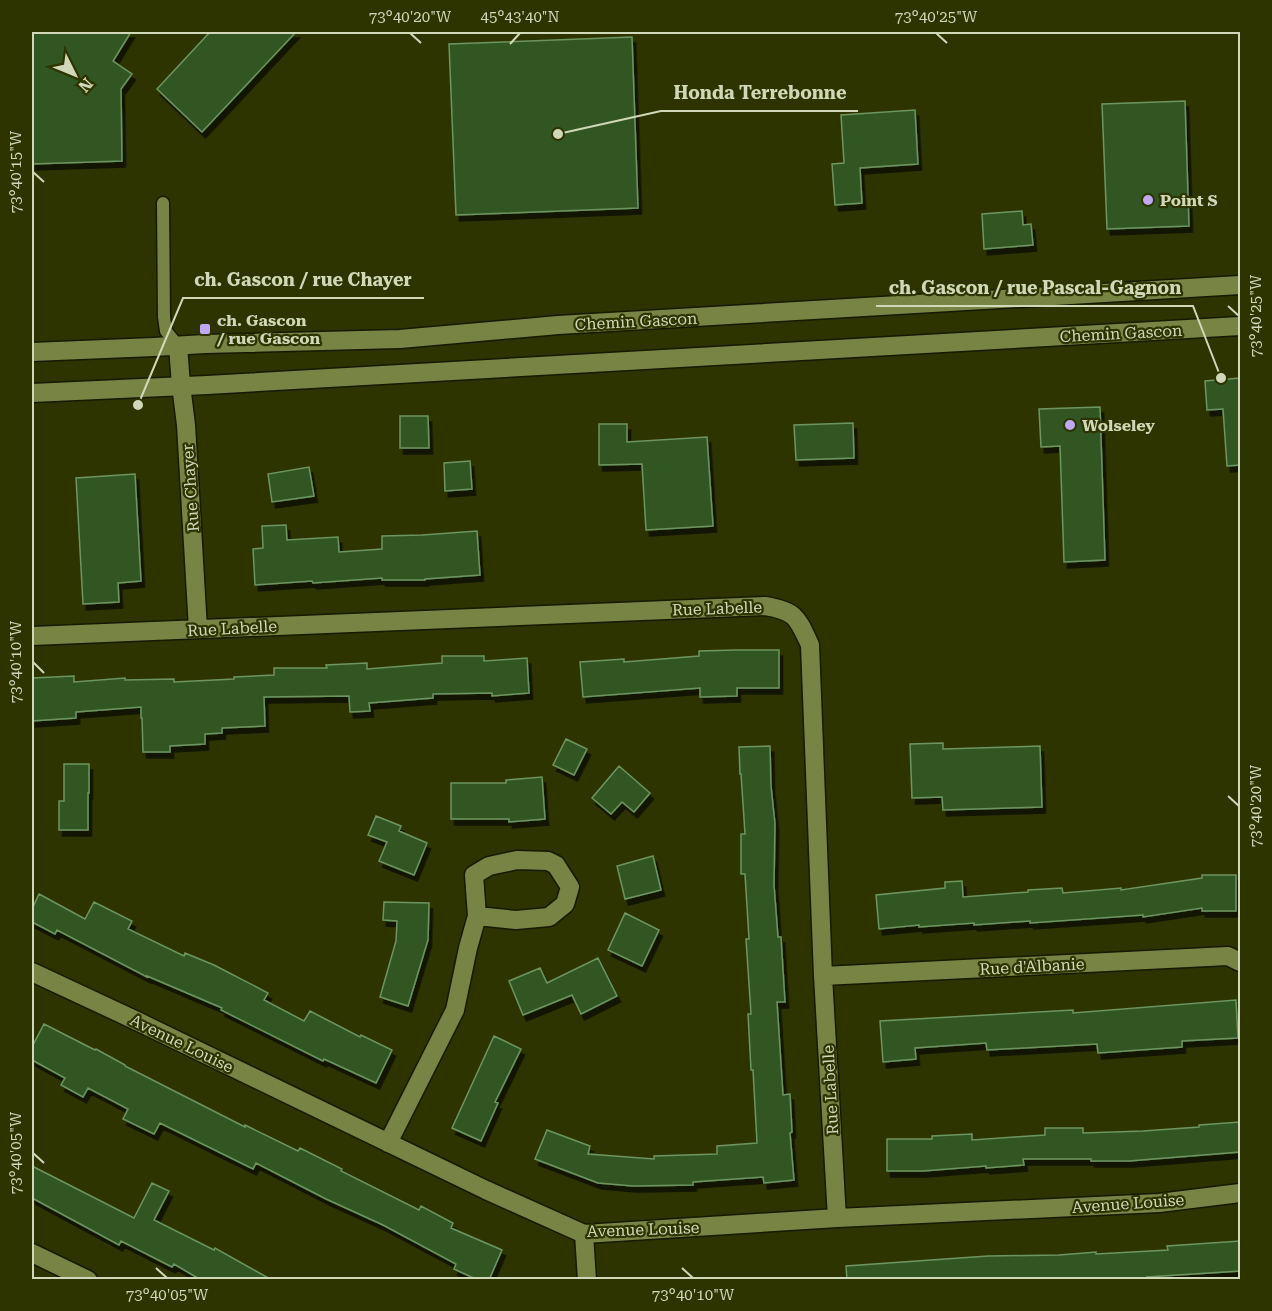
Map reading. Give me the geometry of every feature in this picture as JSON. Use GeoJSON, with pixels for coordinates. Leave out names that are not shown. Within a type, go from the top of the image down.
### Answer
{"type":"FeatureCollection","features":[{"type":"Feature","properties":{"kind":"street","name":"Chemin Gascon"},"geometry":{"type":"LineString","coordinates":[[32,352],[205,344],[400,339],[558,325],[1240,285]]}},
{"type":"Feature","properties":{"kind":"street","name":"Chemin Gascon"},"geometry":{"type":"LineString","coordinates":[[32,393],[1240,326]]}},
{"type":"Feature","properties":{"kind":"street","name":"Rue Chayer"},"geometry":{"type":"LineString","coordinates":[[178,346],[186,425],[198,629]]}},
{"type":"Feature","properties":{"kind":"street","name":"Rue Labelle"},"geometry":{"type":"LineString","coordinates":[[32,636],[765,606],[783,609],[799,620],[810,645],[823,976],[837,1218]]}},
{"type":"Feature","properties":{"kind":"street"},"geometry":{"type":"LineString","coordinates":[[388,1143],[455,1010],[477,916],[474,875],[489,866],[516,860],[548,861],[556,866],[570,887],[565,904],[549,917],[516,920],[477,916]]}},
{"type":"Feature","properties":{"kind":"street","name":"Rue d'Albanie"},"geometry":{"type":"LineString","coordinates":[[823,976],[1228,956],[1240,962]]}},
{"type":"Feature","properties":{"kind":"street","name":"Avenue Louise"},"geometry":{"type":"LineString","coordinates":[[32,972],[486,1190],[584,1234],[837,1218],[1159,1203],[1240,1193]]}},
{"type":"Feature","properties":{"kind":"street"},"geometry":{"type":"LineString","coordinates":[[584,1234],[586,1280]]}},
{"type":"Feature","properties":{"kind":"street"},"geometry":{"type":"LineString","coordinates":[[32,1253],[88,1280]]}},
{"type":"Feature","properties":{"kind":"lane"},"geometry":{"type":"LineString","coordinates":[[163,203],[164,318],[166,331],[178,346]]}},
{"type":"Feature","properties":{"kind":"building"},"geometry":{"type":"Polygon","coordinates":[[[32,32],[131,32],[113,61],[132,74],[121,89],[122,161],[32,164],[32,32]]]}},
{"type":"Feature","properties":{"kind":"building"},"geometry":{"type":"Polygon","coordinates":[[[210,32],[296,32],[202,132],[157,89],[210,32]]]}},
{"type":"Feature","properties":{"kind":"building"},"geometry":{"type":"Polygon","coordinates":[[[632,37],[638,208],[456,215],[449,44],[632,37]]]}},
{"type":"Feature","properties":{"kind":"building"},"geometry":{"type":"Polygon","coordinates":[[[1185,101],[1189,226],[1107,229],[1102,104],[1185,101]]]}},
{"type":"Feature","properties":{"kind":"building"},"geometry":{"type":"Polygon","coordinates":[[[915,110],[918,164],[860,168],[862,203],[835,205],[832,164],[844,163],[841,115],[915,110]]]}},
{"type":"Feature","properties":{"kind":"building"},"geometry":{"type":"Polygon","coordinates":[[[1022,211],[1023,225],[1031,224],[1033,245],[984,249],[982,214],[1022,211]]]}},
{"type":"Feature","properties":{"kind":"building"},"geometry":{"type":"Polygon","coordinates":[[[1240,378],[1240,465],[1227,466],[1223,409],[1207,410],[1205,381],[1240,378]]]}},
{"type":"Feature","properties":{"kind":"building"},"geometry":{"type":"Polygon","coordinates":[[[1100,407],[1105,560],[1064,562],[1060,446],[1041,447],[1039,409],[1100,407]]]}},
{"type":"Feature","properties":{"kind":"building"},"geometry":{"type":"Polygon","coordinates":[[[400,416],[428,416],[429,448],[400,448],[400,416]]]}},
{"type":"Feature","properties":{"kind":"building"},"geometry":{"type":"Polygon","coordinates":[[[853,423],[854,458],[796,460],[794,425],[853,423]]]}},
{"type":"Feature","properties":{"kind":"building"},"geometry":{"type":"Polygon","coordinates":[[[599,424],[627,424],[627,442],[707,437],[713,526],[646,530],[642,464],[599,465],[599,424]]]}},
{"type":"Feature","properties":{"kind":"building"},"geometry":{"type":"Polygon","coordinates":[[[470,461],[472,489],[445,491],[444,463],[470,461]]]}},
{"type":"Feature","properties":{"kind":"building"},"geometry":{"type":"Polygon","coordinates":[[[309,467],[314,496],[272,502],[268,474],[309,467]]]}},
{"type":"Feature","properties":{"kind":"building"},"geometry":{"type":"Polygon","coordinates":[[[135,474],[141,581],[118,583],[119,602],[83,604],[76,478],[135,474]]]}},
{"type":"Feature","properties":{"kind":"building"},"geometry":{"type":"Polygon","coordinates":[[[286,525],[287,540],[338,537],[339,552],[382,549],[382,536],[477,531],[480,575],[425,580],[382,580],[382,578],[255,585],[253,549],[263,548],[262,526],[286,525]]]}},
{"type":"Feature","properties":{"kind":"building"},"geometry":{"type":"Polygon","coordinates":[[[779,650],[779,688],[737,688],[737,696],[700,697],[700,688],[583,697],[580,662],[624,659],[624,662],[699,656],[699,651],[779,650]]]}},
{"type":"Feature","properties":{"kind":"building"},"geometry":{"type":"Polygon","coordinates":[[[442,656],[484,656],[484,661],[527,658],[529,693],[492,696],[492,693],[433,694],[433,698],[369,703],[370,711],[350,712],[349,696],[264,697],[265,726],[222,728],[222,733],[205,734],[205,744],[170,746],[170,752],[143,752],[141,707],[76,712],[76,718],[32,721],[32,678],[74,676],[74,682],[125,678],[125,680],[174,679],[174,682],[234,679],[234,677],[274,675],[274,668],[327,668],[326,665],[367,663],[367,669],[442,663],[442,656]]]}},
{"type":"Feature","properties":{"kind":"building"},"geometry":{"type":"Polygon","coordinates":[[[566,739],[587,749],[574,775],[553,765],[566,739]]]}},
{"type":"Feature","properties":{"kind":"building"},"geometry":{"type":"Polygon","coordinates":[[[943,743],[943,749],[1040,746],[1042,807],[943,810],[942,797],[912,798],[910,744],[943,743]]]}},
{"type":"Feature","properties":{"kind":"building"},"geometry":{"type":"Polygon","coordinates":[[[770,746],[775,824],[774,885],[778,937],[781,937],[785,1002],[777,1002],[783,1095],[790,1094],[792,1132],[790,1133],[794,1180],[764,1183],[763,1177],[693,1182],[693,1185],[633,1186],[598,1183],[535,1159],[547,1130],[590,1146],[588,1154],[654,1159],[654,1156],[717,1154],[717,1146],[757,1143],[748,1014],[751,1014],[746,939],[749,939],[745,874],[741,874],[741,834],[745,834],[739,747],[770,746]]]}},
{"type":"Feature","properties":{"kind":"building"},"geometry":{"type":"Polygon","coordinates":[[[64,764],[89,764],[88,830],[59,830],[59,801],[64,801],[64,764]]]}},
{"type":"Feature","properties":{"kind":"building"},"geometry":{"type":"Polygon","coordinates":[[[619,766],[650,793],[634,812],[622,802],[611,814],[592,798],[619,766]]]}},
{"type":"Feature","properties":{"kind":"building"},"geometry":{"type":"Polygon","coordinates":[[[542,777],[545,819],[509,822],[509,819],[451,819],[451,783],[506,783],[506,780],[542,777]]]}},
{"type":"Feature","properties":{"kind":"building"},"geometry":{"type":"Polygon","coordinates":[[[376,816],[401,826],[399,831],[427,843],[414,875],[379,861],[387,842],[368,835],[376,816]]]}},
{"type":"Feature","properties":{"kind":"building"},"geometry":{"type":"Polygon","coordinates":[[[653,856],[661,890],[625,899],[617,866],[653,856]]]}},
{"type":"Feature","properties":{"kind":"building"},"geometry":{"type":"Polygon","coordinates":[[[1202,875],[1236,875],[1236,911],[1202,911],[1202,908],[1143,917],[1143,915],[1030,923],[1030,921],[974,925],[974,923],[919,927],[919,925],[879,929],[876,895],[945,888],[945,882],[962,881],[963,897],[1062,888],[1063,893],[1121,888],[1121,890],[1202,878],[1202,875]]]}},
{"type":"Feature","properties":{"kind":"building"},"geometry":{"type":"Polygon","coordinates":[[[39,894],[85,919],[94,902],[132,921],[128,929],[184,956],[185,953],[214,965],[268,993],[264,1000],[304,1021],[310,1011],[360,1037],[361,1035],[392,1050],[376,1083],[324,1059],[323,1061],[221,1010],[222,1008],[147,977],[57,930],[55,934],[32,922],[32,909],[39,894]]]}},
{"type":"Feature","properties":{"kind":"building"},"geometry":{"type":"Polygon","coordinates":[[[384,902],[429,903],[428,940],[408,1006],[380,997],[396,941],[397,921],[383,920],[384,902]]]}},
{"type":"Feature","properties":{"kind":"building"},"geometry":{"type":"Polygon","coordinates":[[[625,913],[659,930],[642,966],[608,950],[625,913]]]}},
{"type":"Feature","properties":{"kind":"building"},"geometry":{"type":"Polygon","coordinates":[[[598,958],[617,996],[581,1014],[572,995],[523,1015],[509,981],[540,968],[547,983],[598,958]]]}},
{"type":"Feature","properties":{"kind":"building"},"geometry":{"type":"Polygon","coordinates":[[[1236,1000],[1238,1038],[1182,1041],[1182,1047],[1098,1053],[1097,1044],[987,1050],[986,1043],[915,1048],[916,1059],[883,1062],[880,1021],[1073,1010],[1073,1013],[1236,1000]]]}},
{"type":"Feature","properties":{"kind":"building"},"geometry":{"type":"Polygon","coordinates":[[[44,1024],[245,1127],[245,1125],[298,1151],[300,1148],[419,1210],[421,1206],[453,1223],[451,1228],[502,1250],[489,1280],[478,1280],[454,1269],[456,1264],[383,1225],[256,1163],[253,1169],[160,1123],[154,1134],[123,1119],[128,1109],[88,1088],[83,1097],[61,1085],[65,1078],[32,1060],[32,1047],[44,1024]]]}},
{"type":"Feature","properties":{"kind":"building"},"geometry":{"type":"Polygon","coordinates":[[[494,1036],[521,1049],[495,1102],[498,1103],[481,1141],[452,1128],[494,1036]]]}},
{"type":"Feature","properties":{"kind":"building"},"geometry":{"type":"Polygon","coordinates":[[[1240,1122],[1240,1152],[1129,1161],[1023,1159],[1024,1165],[887,1171],[887,1139],[932,1139],[932,1136],[972,1134],[972,1140],[1045,1135],[1045,1128],[1083,1128],[1083,1133],[1143,1131],[1240,1122]]]}},
{"type":"Feature","properties":{"kind":"building"},"geometry":{"type":"Polygon","coordinates":[[[32,1166],[134,1218],[152,1183],[169,1191],[154,1220],[214,1250],[215,1248],[272,1280],[201,1280],[174,1264],[172,1267],[121,1241],[119,1245],[32,1198],[32,1166]]]}},
{"type":"Feature","properties":{"kind":"building"},"geometry":{"type":"Polygon","coordinates":[[[1240,1241],[1240,1271],[1147,1277],[1148,1280],[847,1280],[846,1266],[988,1256],[1168,1250],[1167,1246],[1240,1241]]]}},
{"type":"Feature","properties":{"kind":"place","name":"Honda Terrebonne"},"geometry":{"type":"Point","coordinates":[558,134]}},
{"type":"Feature","properties":{"kind":"place","name":"Point S"},"geometry":{"type":"Point","coordinates":[1148,200]}},
{"type":"Feature","properties":{"kind":"place","name":"ch. Gascon / rue Gascon"},"geometry":{"type":"Point","coordinates":[205,329]}},
{"type":"Feature","properties":{"kind":"place","name":"ch. Gascon / rue Pascal-Gagnon"},"geometry":{"type":"Point","coordinates":[1221,378]}},
{"type":"Feature","properties":{"kind":"place","name":"ch. Gascon / rue Chayer"},"geometry":{"type":"Point","coordinates":[138,405]}},
{"type":"Feature","properties":{"kind":"place","name":"Wolseley"},"geometry":{"type":"Point","coordinates":[1070,425]}}]}
